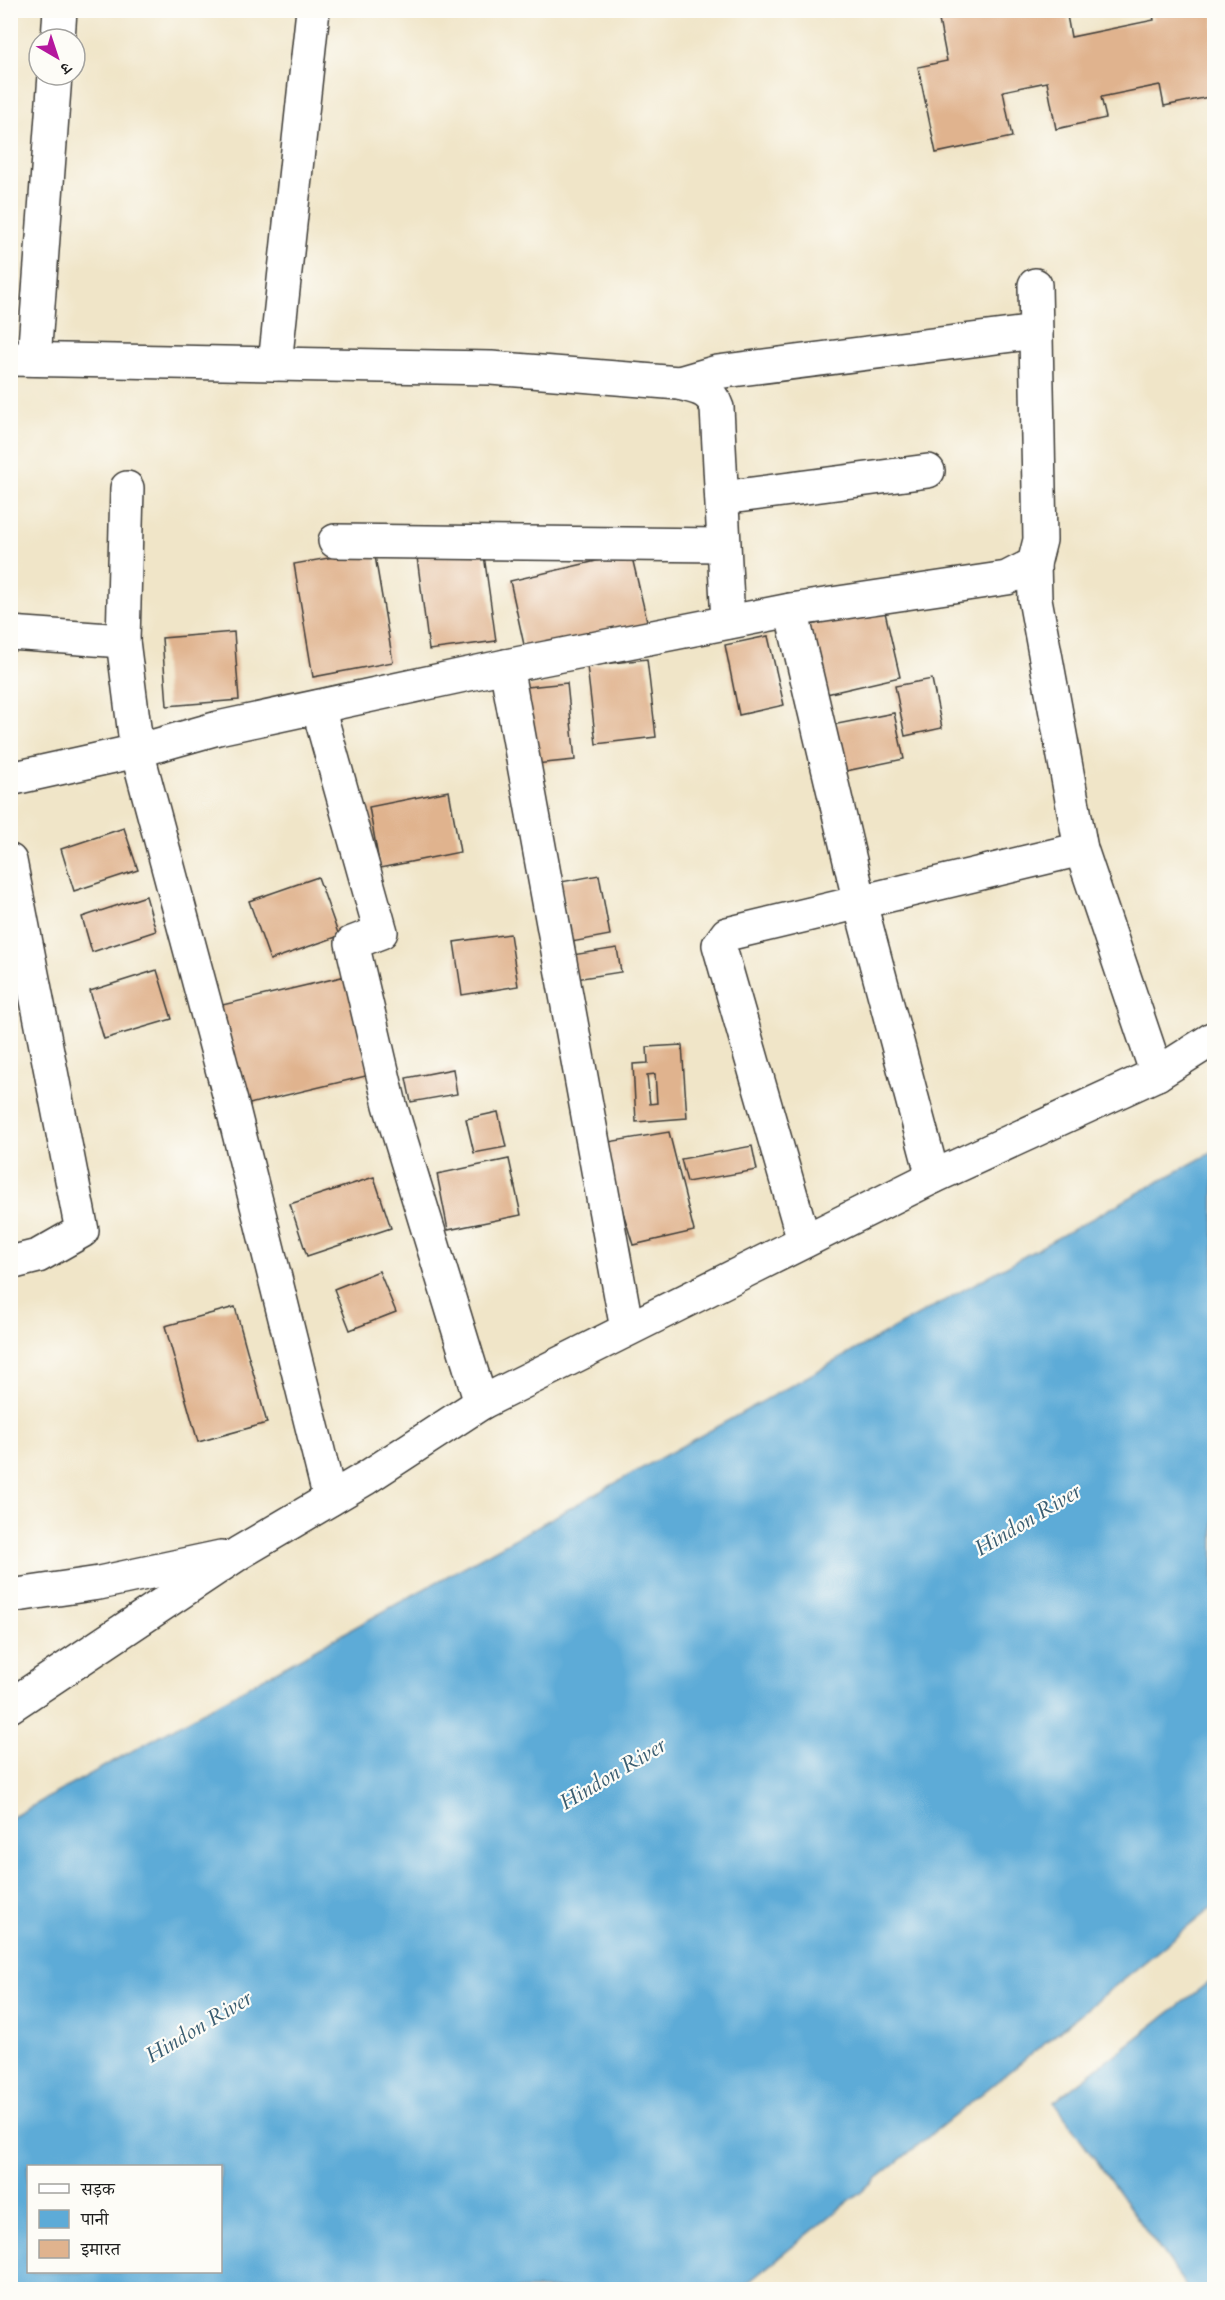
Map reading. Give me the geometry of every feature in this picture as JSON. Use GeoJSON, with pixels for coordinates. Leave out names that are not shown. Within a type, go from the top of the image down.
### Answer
{"type":"FeatureCollection","features":[{"type":"Feature","properties":{"kind":"street"},"geometry":{"type":"LineString","coordinates":[[59,27],[60,10]]}},
{"type":"Feature","properties":{"kind":"street"},"geometry":{"type":"LineString","coordinates":[[275,364],[313,10]]}},
{"type":"Feature","properties":{"kind":"street"},"geometry":{"type":"LineString","coordinates":[[54,87],[22,359],[490,368],[679,383],[706,391],[714,399],[717,408],[728,622]]}},
{"type":"Feature","properties":{"kind":"street"},"geometry":{"type":"LineString","coordinates":[[1035,285],[1040,540],[1034,564],[1035,599],[1082,849],[1157,1074]]}},
{"type":"Feature","properties":{"kind":"street"},"geometry":{"type":"LineString","coordinates":[[679,383],[717,372],[1036,332]]}},
{"type":"Feature","properties":{"kind":"street"},"geometry":{"type":"LineString","coordinates":[[722,498],[928,471]]}},
{"type":"Feature","properties":{"kind":"street"},"geometry":{"type":"LineString","coordinates":[[127,488],[123,641],[137,751],[233,1109],[330,1499]]}},
{"type":"Feature","properties":{"kind":"street"},"geometry":{"type":"LineString","coordinates":[[335,541],[723,545]]}},
{"type":"Feature","properties":{"kind":"street"},"geometry":{"type":"LineString","coordinates":[[10,779],[137,751],[218,728],[506,666],[791,610],[1007,578],[1034,564]]}},
{"type":"Feature","properties":{"kind":"street"},"geometry":{"type":"LineString","coordinates":[[791,610],[860,903],[933,1177]]}},
{"type":"Feature","properties":{"kind":"street"},"geometry":{"type":"LineString","coordinates":[[10,633],[123,641]]}},
{"type":"Feature","properties":{"kind":"street"},"geometry":{"type":"LineString","coordinates":[[506,666],[627,1329]]}},
{"type":"Feature","properties":{"kind":"street"},"geometry":{"type":"LineString","coordinates":[[318,707],[381,932],[352,943],[390,1105],[481,1403]]}},
{"type":"Feature","properties":{"kind":"street"},"geometry":{"type":"LineString","coordinates":[[804,1240],[719,945],[727,934],[1082,849]]}},
{"type":"Feature","properties":{"kind":"street"},"geometry":{"type":"LineString","coordinates":[[10,861],[82,1231],[38,1256],[10,1263]]}},
{"type":"Feature","properties":{"kind":"street"},"geometry":{"type":"LineString","coordinates":[[10,1706],[239,1553],[366,1479],[481,1403],[933,1177],[1157,1074],[1215,1038]]}},
{"type":"Feature","properties":{"kind":"street"},"geometry":{"type":"LineString","coordinates":[[10,1596],[99,1582],[239,1553]]}},
{"type":"Feature","properties":{"kind":"water","name":"Hindon River"},"geometry":{"type":"Polygon","coordinates":[[[1214,1151],[1214,1906],[740,2289],[11,2289],[11,1818],[1214,1151]]]}},
{"type":"Feature","properties":{"kind":"water"},"geometry":{"type":"Polygon","coordinates":[[[1214,1978],[1214,2289],[1188,2289],[1054,2102],[1214,1978]]]}},
{"type":"Feature","properties":{"kind":"building"},"geometry":{"type":"Polygon","coordinates":[[[937,10],[1066,10],[1071,37],[1154,20],[1152,10],[1214,10],[1214,96],[1164,106],[1160,85],[1101,97],[1106,118],[1056,129],[1047,82],[1003,91],[1012,137],[936,153],[918,67],[947,61],[937,10]]]}},
{"type":"Feature","properties":{"kind":"building"},"geometry":{"type":"Polygon","coordinates":[[[483,548],[496,641],[429,650],[417,557],[483,548]]]}},
{"type":"Feature","properties":{"kind":"building"},"geometry":{"type":"Polygon","coordinates":[[[374,550],[393,662],[313,677],[294,564],[374,550]]]}},
{"type":"Feature","properties":{"kind":"building"},"geometry":{"type":"Polygon","coordinates":[[[631,553],[648,625],[526,654],[510,581],[631,553]]]}},
{"type":"Feature","properties":{"kind":"building"},"geometry":{"type":"Polygon","coordinates":[[[884,608],[900,677],[822,695],[806,626],[884,608]]]}},
{"type":"Feature","properties":{"kind":"building"},"geometry":{"type":"Polygon","coordinates":[[[234,632],[239,700],[167,706],[162,638],[234,632]]]}},
{"type":"Feature","properties":{"kind":"building"},"geometry":{"type":"Polygon","coordinates":[[[768,636],[784,705],[739,715],[725,645],[768,636]]]}},
{"type":"Feature","properties":{"kind":"building"},"geometry":{"type":"Polygon","coordinates":[[[647,659],[656,737],[596,744],[587,666],[647,659]]]}},
{"type":"Feature","properties":{"kind":"building"},"geometry":{"type":"Polygon","coordinates":[[[932,679],[942,728],[905,736],[895,686],[932,679]]]}},
{"type":"Feature","properties":{"kind":"building"},"geometry":{"type":"Polygon","coordinates":[[[567,683],[575,760],[535,764],[527,687],[567,683]]]}},
{"type":"Feature","properties":{"kind":"building"},"geometry":{"type":"Polygon","coordinates":[[[894,713],[904,759],[836,773],[827,726],[894,713]]]}},
{"type":"Feature","properties":{"kind":"building"},"geometry":{"type":"Polygon","coordinates":[[[449,791],[460,852],[380,868],[369,807],[449,791]]]}},
{"type":"Feature","properties":{"kind":"building"},"geometry":{"type":"Polygon","coordinates":[[[124,828],[138,870],[74,891],[61,849],[124,828]]]}},
{"type":"Feature","properties":{"kind":"building"},"geometry":{"type":"Polygon","coordinates":[[[599,875],[610,935],[572,942],[561,882],[599,875]]]}},
{"type":"Feature","properties":{"kind":"building"},"geometry":{"type":"Polygon","coordinates":[[[318,877],[339,936],[270,960],[249,901],[318,877]]]}},
{"type":"Feature","properties":{"kind":"building"},"geometry":{"type":"Polygon","coordinates":[[[146,896],[156,931],[92,952],[82,917],[146,896]]]}},
{"type":"Feature","properties":{"kind":"building"},"geometry":{"type":"Polygon","coordinates":[[[510,934],[518,986],[462,995],[454,942],[510,934]]]}},
{"type":"Feature","properties":{"kind":"building"},"geometry":{"type":"Polygon","coordinates":[[[617,948],[621,972],[576,979],[572,955],[617,948]]]}},
{"type":"Feature","properties":{"kind":"building"},"geometry":{"type":"Polygon","coordinates":[[[157,970],[172,1019],[104,1039],[90,991],[157,970]]]}},
{"type":"Feature","properties":{"kind":"building"},"geometry":{"type":"Polygon","coordinates":[[[346,976],[370,1075],[241,1106],[218,1006],[346,976]]]}},
{"type":"Feature","properties":{"kind":"building"},"geometry":{"type":"Polygon","coordinates":[[[10,989],[16,1006],[10,1007],[10,989]]]}},
{"type":"Feature","properties":{"kind":"building"},"geometry":{"type":"Polygon","coordinates":[[[682,1045],[687,1118],[636,1122],[633,1064],[648,1063],[647,1047],[682,1045]],[[655,1074],[647,1075],[650,1104],[657,1103],[655,1074]]]}},
{"type":"Feature","properties":{"kind":"building"},"geometry":{"type":"Polygon","coordinates":[[[453,1069],[457,1094],[411,1102],[406,1078],[453,1069]]]}},
{"type":"Feature","properties":{"kind":"building"},"geometry":{"type":"Polygon","coordinates":[[[498,1112],[506,1147],[474,1153],[466,1119],[498,1112]]]}},
{"type":"Feature","properties":{"kind":"building"},"geometry":{"type":"Polygon","coordinates":[[[669,1132],[694,1231],[633,1245],[602,1143],[669,1132]]]}},
{"type":"Feature","properties":{"kind":"building"},"geometry":{"type":"Polygon","coordinates":[[[752,1146],[757,1170],[687,1182],[681,1159],[752,1146]]]}},
{"type":"Feature","properties":{"kind":"building"},"geometry":{"type":"Polygon","coordinates":[[[509,1159],[521,1215],[448,1230],[437,1174],[509,1159]]]}},
{"type":"Feature","properties":{"kind":"building"},"geometry":{"type":"Polygon","coordinates":[[[374,1177],[391,1228],[307,1256],[290,1204],[374,1177]]]}},
{"type":"Feature","properties":{"kind":"building"},"geometry":{"type":"Polygon","coordinates":[[[379,1271],[396,1312],[350,1330],[334,1289],[379,1271]]]}},
{"type":"Feature","properties":{"kind":"building"},"geometry":{"type":"Polygon","coordinates":[[[235,1307],[267,1423],[198,1442],[165,1326],[235,1307]]]}}]}
